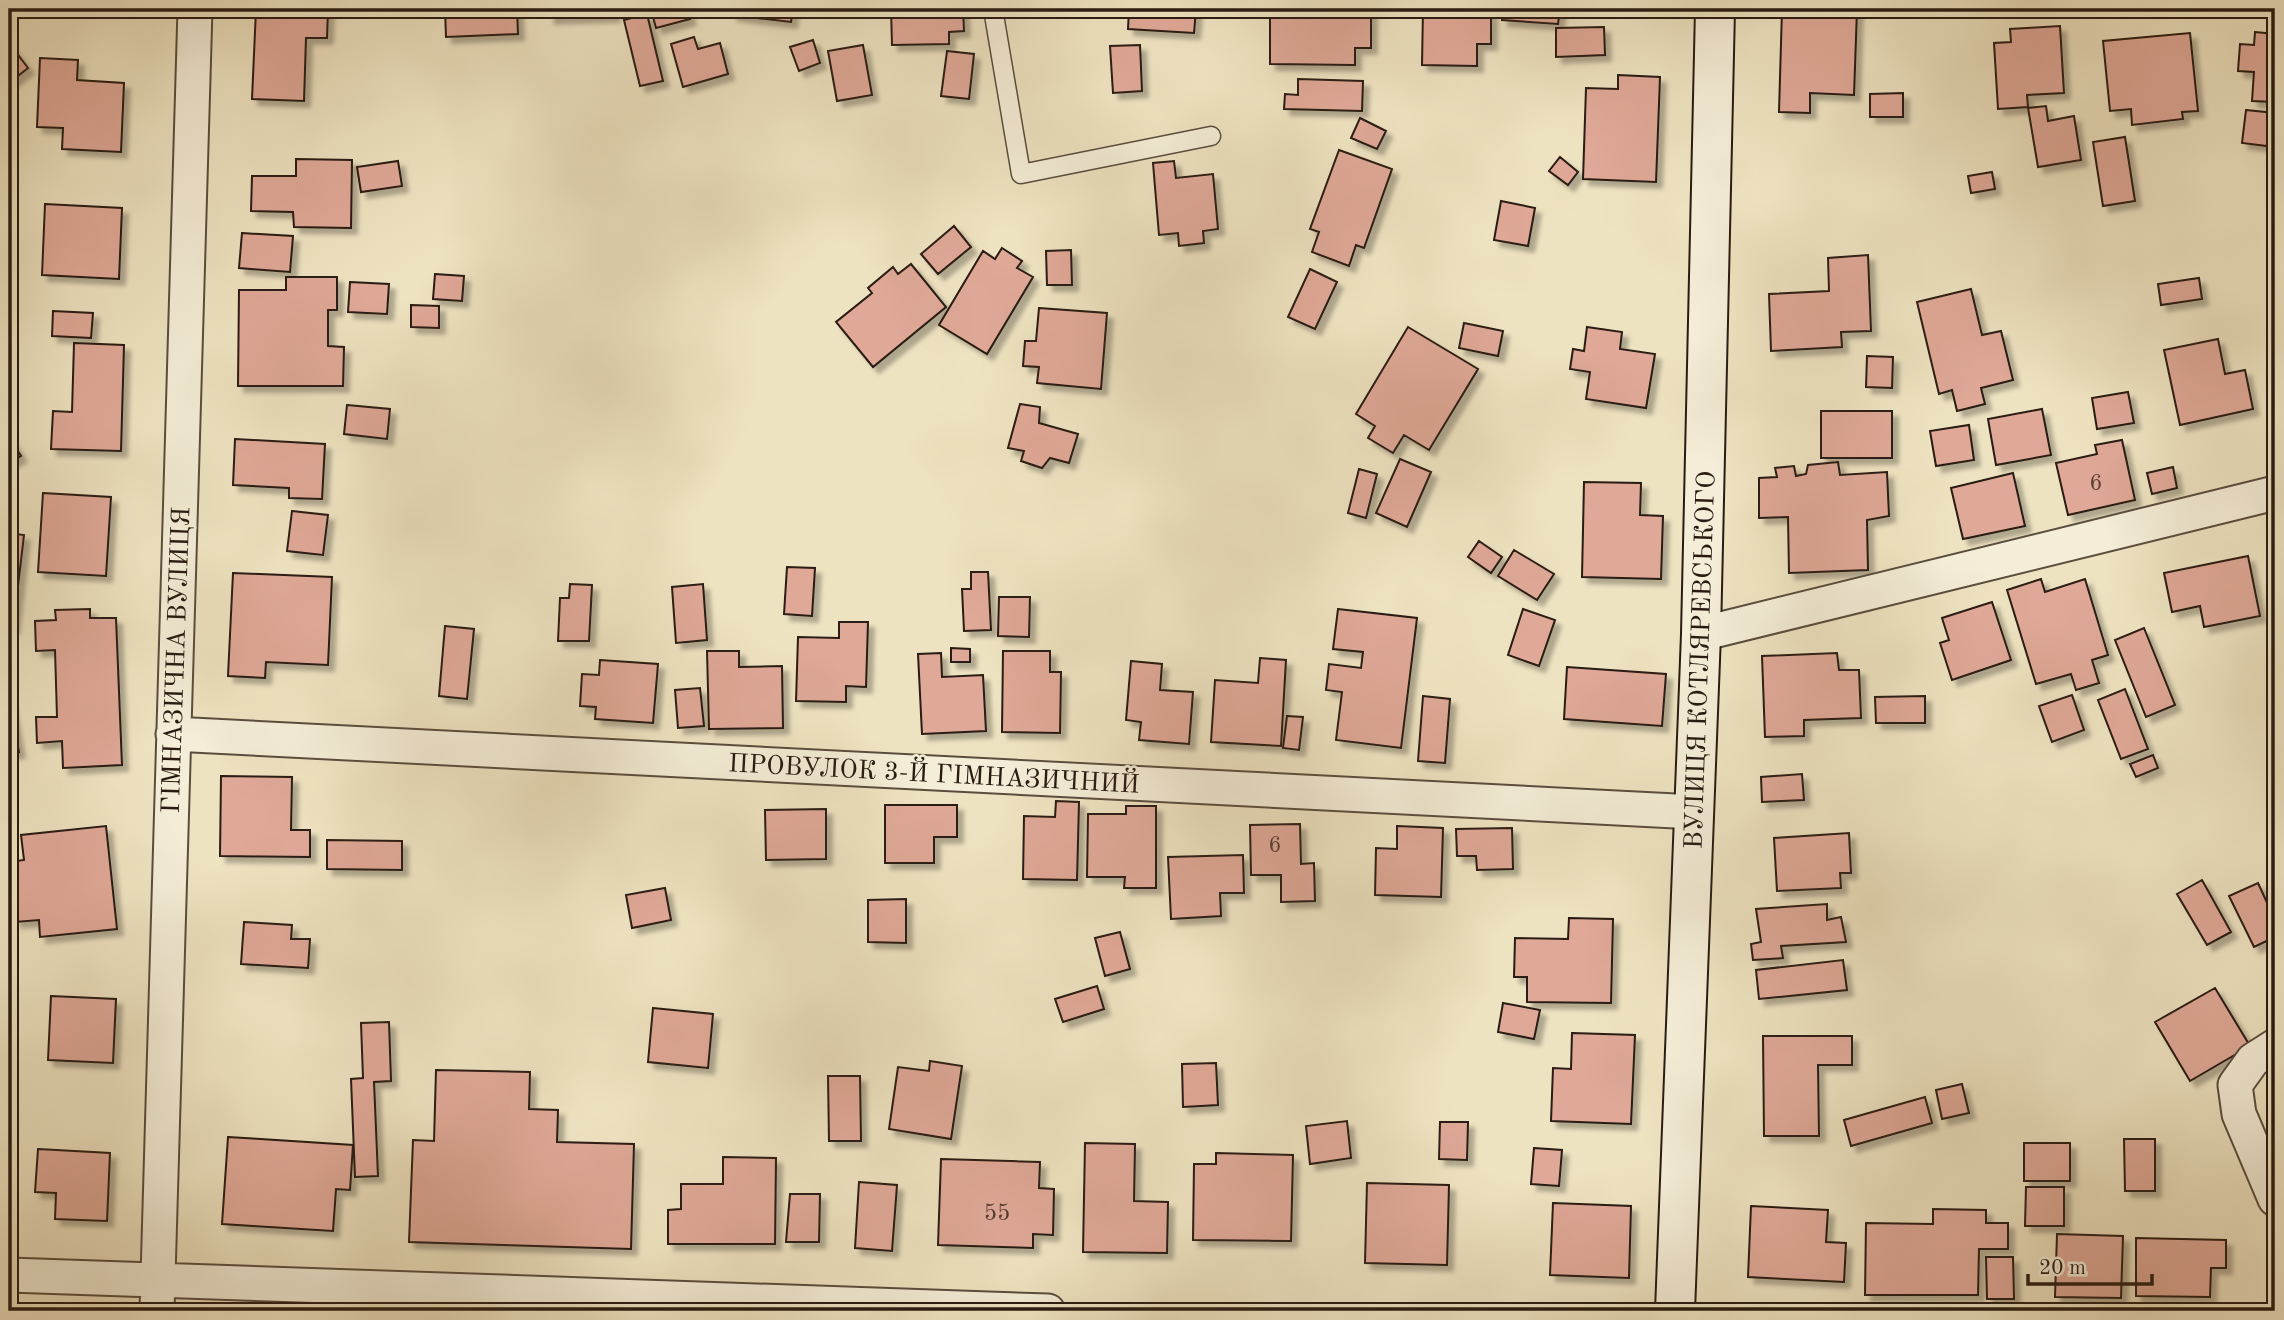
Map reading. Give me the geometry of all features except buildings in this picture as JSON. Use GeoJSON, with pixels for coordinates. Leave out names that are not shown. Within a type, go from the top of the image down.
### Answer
{"type":"FeatureCollection","features":[{"type":"Feature","properties":{"kind":"main road","name":"ВУЛИЦЯ КОТЛЯРЕВСЬКОГО"},"geometry":{"type":"LineString","coordinates":[[1675,1311],[1702,634],[1715,9]]}},
{"type":"Feature","properties":{"kind":"street","name":"ГІМНАЗИЧНА ВУЛИЦЯ"},"geometry":{"type":"LineString","coordinates":[[157,1296],[195,9]]}},
{"type":"Feature","properties":{"kind":"street"},"geometry":{"type":"LineString","coordinates":[[1702,634],[2275,493]]}},
{"type":"Feature","properties":{"kind":"street","name":"ПРОВУЛОК 3-Й ГІМНАЗИЧНИЙ"},"geometry":{"type":"LineString","coordinates":[[173,734],[1695,812]]}},
{"type":"Feature","properties":{"kind":"street"},"geometry":{"type":"LineString","coordinates":[[2275,1046],[2253,1060],[2235,1085],[2239,1114],[2275,1199]]}},
{"type":"Feature","properties":{"kind":"street"},"geometry":{"type":"LineString","coordinates":[[9,1275],[157,1296],[1048,1311]]}},
{"type":"Feature","properties":{"kind":"lane"},"geometry":{"type":"LineString","coordinates":[[993,9],[1021,174],[1210,136]]}}]}
